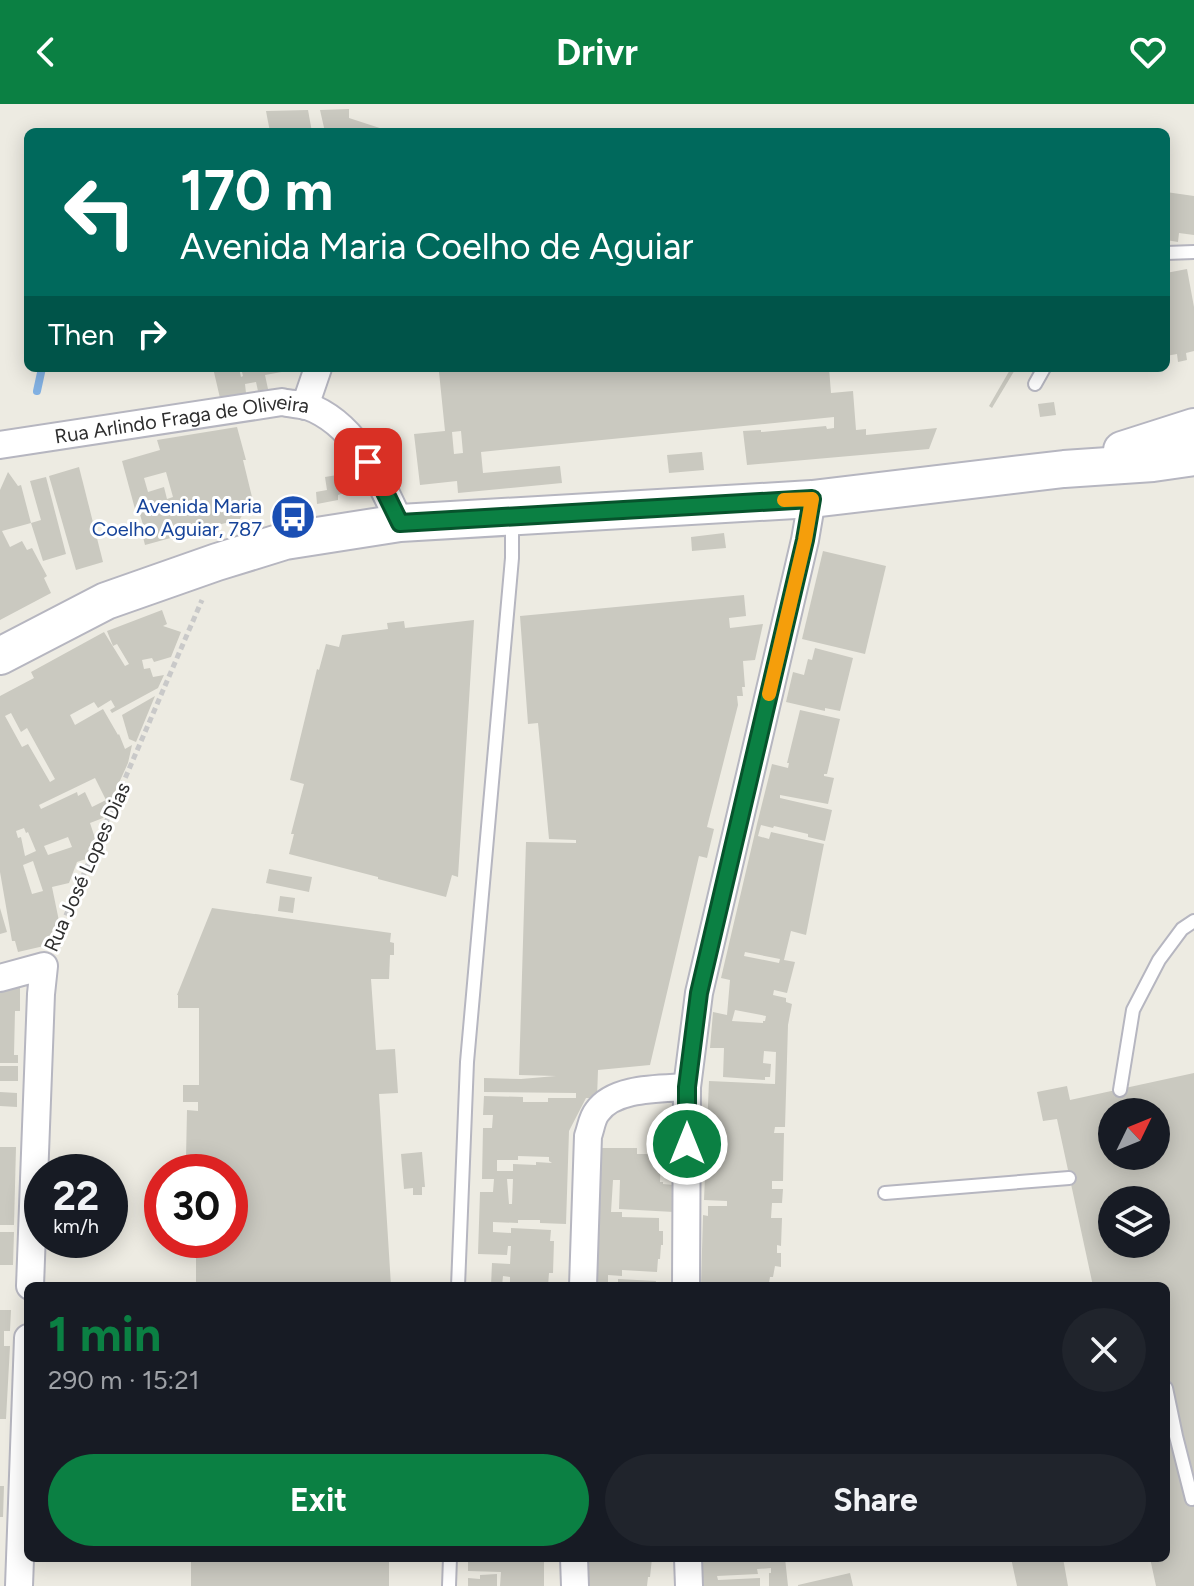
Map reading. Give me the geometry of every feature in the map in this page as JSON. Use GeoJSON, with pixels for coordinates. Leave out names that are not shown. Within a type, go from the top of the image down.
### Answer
{"type":"FeatureCollection","features":[{"type":"Feature","properties":{"kind":"main road"},"geometry":{"type":"LineString","coordinates":[[1064,469],[1194,427]]}},
{"type":"Feature","properties":{"kind":"main road"},"geometry":{"type":"LineString","coordinates":[[0,656],[106,601],[285,541],[400,523],[812,499],[1194,457]]}},
{"type":"Feature","properties":{"kind":"street"},"geometry":{"type":"LineString","coordinates":[[305,406],[317,372]]}},
{"type":"Feature","properties":{"kind":"street","name":"Rua Arlindo Fraga de Oliveira"},"geometry":{"type":"LineString","coordinates":[[0,445],[282,402],[305,406],[341,426],[359,448],[400,523]]}},
{"type":"Feature","properties":{"kind":"street"},"geometry":{"type":"LineString","coordinates":[[686,1282],[687,1087],[699,993],[812,499]]}},
{"type":"Feature","properties":{"kind":"street"},"geometry":{"type":"LineString","coordinates":[[0,978],[44,966]]}},
{"type":"Feature","properties":{"kind":"street","name":"Rua José Lopes Dias"},"geometry":{"type":"LineString","coordinates":[[30,1282],[44,966]]}},
{"type":"Feature","properties":{"kind":"street"},"geometry":{"type":"LineString","coordinates":[[583,1282],[588,1136],[595,1113],[608,1100],[634,1092],[687,1087]]}},
{"type":"Feature","properties":{"kind":"street"},"geometry":{"type":"LineString","coordinates":[[19,1586],[24,1448]]}},
{"type":"Feature","properties":{"kind":"street"},"geometry":{"type":"LineString","coordinates":[[574,1562],[575,1586]]}},
{"type":"Feature","properties":{"kind":"street"},"geometry":{"type":"LineString","coordinates":[[688,1562],[689,1586]]}},
{"type":"Feature","properties":{"kind":"lane"},"geometry":{"type":"LineString","coordinates":[[1170,253],[1194,252]]}},
{"type":"Feature","properties":{"kind":"lane"},"geometry":{"type":"LineString","coordinates":[[1035,384],[1042,372]]}},
{"type":"Feature","properties":{"kind":"lane"},"geometry":{"type":"LineString","coordinates":[[458,1282],[467,1062],[512,558],[512,515]]}},
{"type":"Feature","properties":{"kind":"lane"},"geometry":{"type":"LineString","coordinates":[[1120,1090],[1133,1010],[1159,960],[1182,929],[1194,921]]}},
{"type":"Feature","properties":{"kind":"lane"},"geometry":{"type":"LineString","coordinates":[[885,1193],[1069,1178]]}},
{"type":"Feature","properties":{"kind":"lane"},"geometry":{"type":"LineString","coordinates":[[1170,1407],[1192,1499]]}},
{"type":"Feature","properties":{"kind":"lane"},"geometry":{"type":"LineString","coordinates":[[449,1586],[450,1562]]}},
{"type":"Feature","properties":{"kind":"path","name":"Rua José Lopes Dias"},"geometry":{"type":"LineString","coordinates":[[44,966],[165,690],[217,562]]}},
{"type":"Feature","properties":{"kind":"building"},"geometry":{"type":"Polygon","coordinates":[[[349,109],[349,118],[380,128],[324,128],[320,110],[349,109]]]}},
{"type":"Feature","properties":{"kind":"building"},"geometry":{"type":"Polygon","coordinates":[[[308,110],[311,128],[269,128],[266,111],[308,110]]]}},
{"type":"Feature","properties":{"kind":"building"},"geometry":{"type":"Polygon","coordinates":[[[1170,193],[1194,196],[1194,235],[1179,233],[1178,242],[1170,241],[1170,193]]]}},
{"type":"Feature","properties":{"kind":"building"},"geometry":{"type":"Polygon","coordinates":[[[1187,269],[1194,307],[1194,351],[1186,353],[1187,360],[1178,362],[1177,354],[1170,355],[1170,272],[1187,269]]]}},
{"type":"Feature","properties":{"kind":"building"},"geometry":{"type":"Polygon","coordinates":[[[214,372],[240,372],[241,377],[242,372],[282,372],[265,375],[268,389],[258,391],[256,382],[245,384],[246,393],[220,398],[214,372]]]}},
{"type":"Feature","properties":{"kind":"building"},"geometry":{"type":"Polygon","coordinates":[[[439,372],[829,372],[831,393],[853,391],[856,430],[866,429],[866,435],[937,428],[929,449],[747,465],[743,431],[834,428],[834,417],[481,452],[483,473],[560,466],[562,483],[458,493],[457,481],[420,485],[414,434],[445,431],[439,372]],[[461,431],[452,432],[454,454],[463,453],[461,431]]]}},
{"type":"Feature","properties":{"kind":"building"},"geometry":{"type":"Polygon","coordinates":[[[1009,372],[1014,372],[992,408],[989,406],[1009,372]]]}},
{"type":"Feature","properties":{"kind":"building"},"geometry":{"type":"Polygon","coordinates":[[[1054,402],[1056,415],[1040,417],[1038,404],[1054,402]]]}},
{"type":"Feature","properties":{"kind":"building"},"geometry":{"type":"Polygon","coordinates":[[[237,427],[252,497],[240,519],[145,545],[141,529],[144,528],[138,508],[135,509],[122,461],[160,450],[157,440],[237,427]],[[166,472],[144,478],[148,492],[164,487],[167,499],[173,497],[166,472]]]}},
{"type":"Feature","properties":{"kind":"building"},"geometry":{"type":"Polygon","coordinates":[[[702,452],[704,470],[669,473],[667,455],[702,452]]]}},
{"type":"Feature","properties":{"kind":"building"},"geometry":{"type":"Polygon","coordinates":[[[79,467],[103,562],[76,570],[49,476],[79,467]]]}},
{"type":"Feature","properties":{"kind":"building"},"geometry":{"type":"Polygon","coordinates":[[[8,472],[18,486],[21,485],[31,523],[2,531],[10,547],[22,541],[27,550],[32,548],[47,576],[44,578],[51,593],[0,620],[0,490],[8,472]]]}},
{"type":"Feature","properties":{"kind":"building"},"geometry":{"type":"Polygon","coordinates":[[[349,473],[351,486],[343,487],[344,493],[338,495],[338,500],[317,504],[316,492],[327,490],[325,477],[349,473]]]}},
{"type":"Feature","properties":{"kind":"building"},"geometry":{"type":"Polygon","coordinates":[[[46,477],[66,554],[43,561],[31,523],[41,520],[30,481],[46,477]]]}},
{"type":"Feature","properties":{"kind":"building"},"geometry":{"type":"Polygon","coordinates":[[[724,533],[726,548],[692,551],[691,537],[724,533]]]}},
{"type":"Feature","properties":{"kind":"building"},"geometry":{"type":"Polygon","coordinates":[[[823,551],[886,566],[865,654],[802,639],[823,551]]]}},
{"type":"Feature","properties":{"kind":"building"},"geometry":{"type":"Polygon","coordinates":[[[744,595],[746,616],[729,618],[730,628],[763,624],[755,660],[743,661],[745,687],[742,687],[743,696],[737,696],[738,705],[707,827],[714,829],[707,858],[699,856],[650,1065],[598,1070],[597,1098],[586,1098],[569,1131],[566,1224],[540,1223],[540,1220],[493,1222],[493,1232],[511,1233],[511,1228],[551,1230],[550,1241],[554,1241],[553,1273],[549,1273],[548,1282],[510,1282],[510,1277],[503,1276],[502,1282],[491,1282],[492,1263],[510,1264],[511,1246],[508,1246],[507,1255],[478,1254],[480,1192],[493,1192],[494,1179],[482,1179],[483,1128],[492,1128],[493,1115],[483,1115],[484,1096],[523,1097],[523,1102],[576,1098],[576,1093],[484,1092],[484,1078],[556,1076],[519,1075],[526,842],[576,843],[576,840],[549,839],[538,723],[528,724],[520,616],[744,595]],[[518,1156],[518,1160],[497,1160],[497,1171],[513,1171],[513,1164],[552,1163],[549,1157],[518,1156]],[[507,1179],[509,1204],[512,1204],[513,1179],[507,1179]]]}},
{"type":"Feature","properties":{"kind":"building"},"geometry":{"type":"Polygon","coordinates":[[[162,610],[167,624],[163,626],[181,632],[171,657],[154,662],[152,658],[142,660],[144,669],[150,668],[153,677],[164,675],[158,688],[112,713],[110,710],[115,707],[111,700],[98,708],[94,702],[70,715],[75,725],[103,709],[125,749],[132,745],[128,763],[103,818],[90,823],[95,838],[86,859],[77,862],[69,883],[52,887],[59,921],[44,946],[18,952],[15,941],[12,941],[0,872],[0,696],[34,678],[31,672],[104,632],[125,666],[129,664],[117,644],[113,646],[107,631],[162,610]],[[11,713],[5,716],[22,747],[28,744],[50,782],[55,779],[27,728],[21,732],[11,713]],[[95,778],[39,805],[41,809],[77,792],[78,796],[85,792],[92,807],[106,800],[95,778]],[[24,828],[16,831],[18,838],[21,837],[25,856],[36,851],[24,828]],[[68,837],[44,846],[48,855],[72,847],[68,837]],[[33,861],[23,865],[32,894],[43,891],[33,861]]]}},
{"type":"Feature","properties":{"kind":"building"},"geometry":{"type":"Polygon","coordinates":[[[474,620],[458,877],[452,875],[446,897],[289,854],[304,784],[290,780],[326,644],[339,647],[342,635],[388,629],[387,623],[404,621],[405,628],[474,620]]]}},
{"type":"Feature","properties":{"kind":"building"},"geometry":{"type":"Polygon","coordinates":[[[815,648],[853,658],[840,711],[825,708],[825,711],[786,702],[793,672],[804,675],[815,648]]]}},
{"type":"Feature","properties":{"kind":"building"},"geometry":{"type":"Polygon","coordinates":[[[155,696],[136,742],[129,739],[122,715],[155,696]]]}},
{"type":"Feature","properties":{"kind":"building"},"geometry":{"type":"Polygon","coordinates":[[[800,710],[840,719],[827,774],[824,774],[834,778],[828,804],[780,795],[780,798],[832,810],[825,841],[808,837],[808,834],[761,825],[758,836],[769,839],[771,832],[824,844],[806,935],[791,931],[784,960],[795,962],[787,993],[774,990],[773,995],[786,998],[786,1002],[792,1004],[788,1025],[785,1127],[775,1127],[774,1133],[784,1133],[783,1181],[772,1181],[772,1189],[783,1189],[782,1203],[772,1203],[771,1218],[782,1218],[781,1246],[777,1245],[777,1253],[781,1253],[781,1267],[775,1266],[769,1282],[701,1282],[703,1215],[708,1216],[708,1206],[727,1206],[727,1201],[704,1200],[709,1081],[775,1084],[776,1052],[764,1051],[763,1063],[771,1064],[770,1077],[765,1077],[765,1080],[723,1077],[724,1048],[710,1048],[713,1012],[727,1015],[730,980],[721,978],[772,764],[788,768],[800,710]],[[745,952],[744,956],[779,963],[780,959],[745,952]],[[735,1010],[732,1021],[763,1023],[766,1016],[735,1010]]]}},
{"type":"Feature","properties":{"kind":"building"},"geometry":{"type":"Polygon","coordinates":[[[269,869],[312,877],[309,892],[266,883],[269,869]]]}},
{"type":"Feature","properties":{"kind":"building"},"geometry":{"type":"Polygon","coordinates":[[[280,896],[295,898],[293,913],[278,911],[280,896]]]}},
{"type":"Feature","properties":{"kind":"building"},"geometry":{"type":"Polygon","coordinates":[[[0,908],[7,932],[0,934],[0,908]]]}},
{"type":"Feature","properties":{"kind":"building"},"geometry":{"type":"Polygon","coordinates":[[[212,908],[391,933],[394,955],[390,955],[389,979],[371,979],[376,1050],[395,1049],[398,1093],[379,1094],[391,1282],[196,1282],[196,1258],[248,1258],[248,1154],[186,1154],[187,1110],[198,1111],[198,1102],[183,1102],[183,1085],[199,1085],[199,1008],[178,1008],[178,995],[212,908]]]}},
{"type":"Feature","properties":{"kind":"building"},"geometry":{"type":"Polygon","coordinates":[[[20,985],[20,1011],[15,1011],[14,1055],[18,1055],[18,1063],[0,1063],[0,992],[20,985]]]}},
{"type":"Feature","properties":{"kind":"building"},"geometry":{"type":"Polygon","coordinates":[[[0,1066],[18,1066],[18,1081],[0,1081],[0,1066]]]}},
{"type":"Feature","properties":{"kind":"building"},"geometry":{"type":"Polygon","coordinates":[[[1194,1073],[1194,1586],[1156,1586],[1151,1562],[1170,1562],[1170,1282],[1092,1282],[1057,1119],[1043,1121],[1037,1092],[1067,1086],[1070,1100],[1194,1073]]]}},
{"type":"Feature","properties":{"kind":"building"},"geometry":{"type":"Polygon","coordinates":[[[0,1092],[17,1093],[17,1107],[0,1106],[0,1092]]]}},
{"type":"Feature","properties":{"kind":"building"},"geometry":{"type":"Polygon","coordinates":[[[0,1147],[16,1147],[14,1225],[0,1225],[0,1147]]]}},
{"type":"Feature","properties":{"kind":"building"},"geometry":{"type":"Polygon","coordinates":[[[600,1148],[637,1148],[637,1154],[661,1154],[660,1182],[674,1185],[674,1212],[619,1209],[620,1180],[613,1180],[611,1212],[622,1212],[622,1217],[659,1218],[663,1245],[657,1272],[622,1270],[622,1276],[608,1275],[608,1282],[596,1282],[600,1148]]]}},
{"type":"Feature","properties":{"kind":"building"},"geometry":{"type":"Polygon","coordinates":[[[422,1152],[425,1187],[422,1187],[422,1195],[413,1195],[413,1188],[404,1189],[401,1154],[422,1152]]]}},
{"type":"Feature","properties":{"kind":"building"},"geometry":{"type":"Polygon","coordinates":[[[0,1232],[14,1232],[13,1265],[0,1265],[0,1232]]]}},
{"type":"Feature","properties":{"kind":"building"},"geometry":{"type":"Polygon","coordinates":[[[618,1279],[656,1281],[656,1282],[618,1282],[618,1279]]]}},
{"type":"Feature","properties":{"kind":"building"},"geometry":{"type":"Polygon","coordinates":[[[0,1310],[11,1310],[10,1331],[4,1331],[4,1346],[10,1346],[6,1419],[0,1419],[0,1310]]]}},
{"type":"Feature","properties":{"kind":"building"},"geometry":{"type":"Polygon","coordinates":[[[0,1486],[4,1486],[3,1517],[0,1517],[0,1486]]]}},
{"type":"Feature","properties":{"kind":"building"},"geometry":{"type":"Polygon","coordinates":[[[191,1562],[389,1562],[389,1586],[191,1586],[191,1562]]]}},
{"type":"Feature","properties":{"kind":"building"},"geometry":{"type":"Polygon","coordinates":[[[468,1562],[544,1562],[544,1586],[500,1586],[501,1572],[468,1571],[468,1562]]]}},
{"type":"Feature","properties":{"kind":"building"},"geometry":{"type":"Polygon","coordinates":[[[587,1562],[652,1562],[647,1586],[586,1586],[587,1562]]]}},
{"type":"Feature","properties":{"kind":"building"},"geometry":{"type":"Polygon","coordinates":[[[693,1562],[785,1562],[788,1586],[769,1586],[771,1568],[757,1569],[758,1574],[717,1576],[718,1580],[760,1578],[760,1586],[693,1586],[693,1562]]]}},
{"type":"Feature","properties":{"kind":"building"},"geometry":{"type":"Polygon","coordinates":[[[1012,1562],[1064,1562],[1068,1586],[1017,1586],[1012,1562]]]}},
{"type":"Feature","properties":{"kind":"building"},"geometry":{"type":"Polygon","coordinates":[[[850,1573],[853,1586],[798,1586],[798,1585],[850,1573]]]}},
{"type":"Feature","properties":{"kind":"building"},"geometry":{"type":"Polygon","coordinates":[[[497,1574],[497,1586],[468,1586],[468,1578],[480,1579],[480,1575],[497,1574]]]}},
{"type":"Feature","properties":{"kind":"waterway"},"geometry":{"type":"LineString","coordinates":[[37,391],[41,372]]}},
{"type":"Feature","properties":{"kind":"slow traffic"},"geometry":{"type":"LineString","coordinates":[[769,694],[812,499],[784,500]]}},
{"type":"Feature","properties":{"kind":"place","name":"Avenida Maria Coelho Aguiar, 787"},"geometry":{"type":"Point","coordinates":[293,517]}},
{"type":"Feature","properties":{"kind":"route"},"geometry":{"type":"LineString","coordinates":[[368,462],[400,523],[812,499],[699,993],[687,1087],[687,1144]]}}]}
